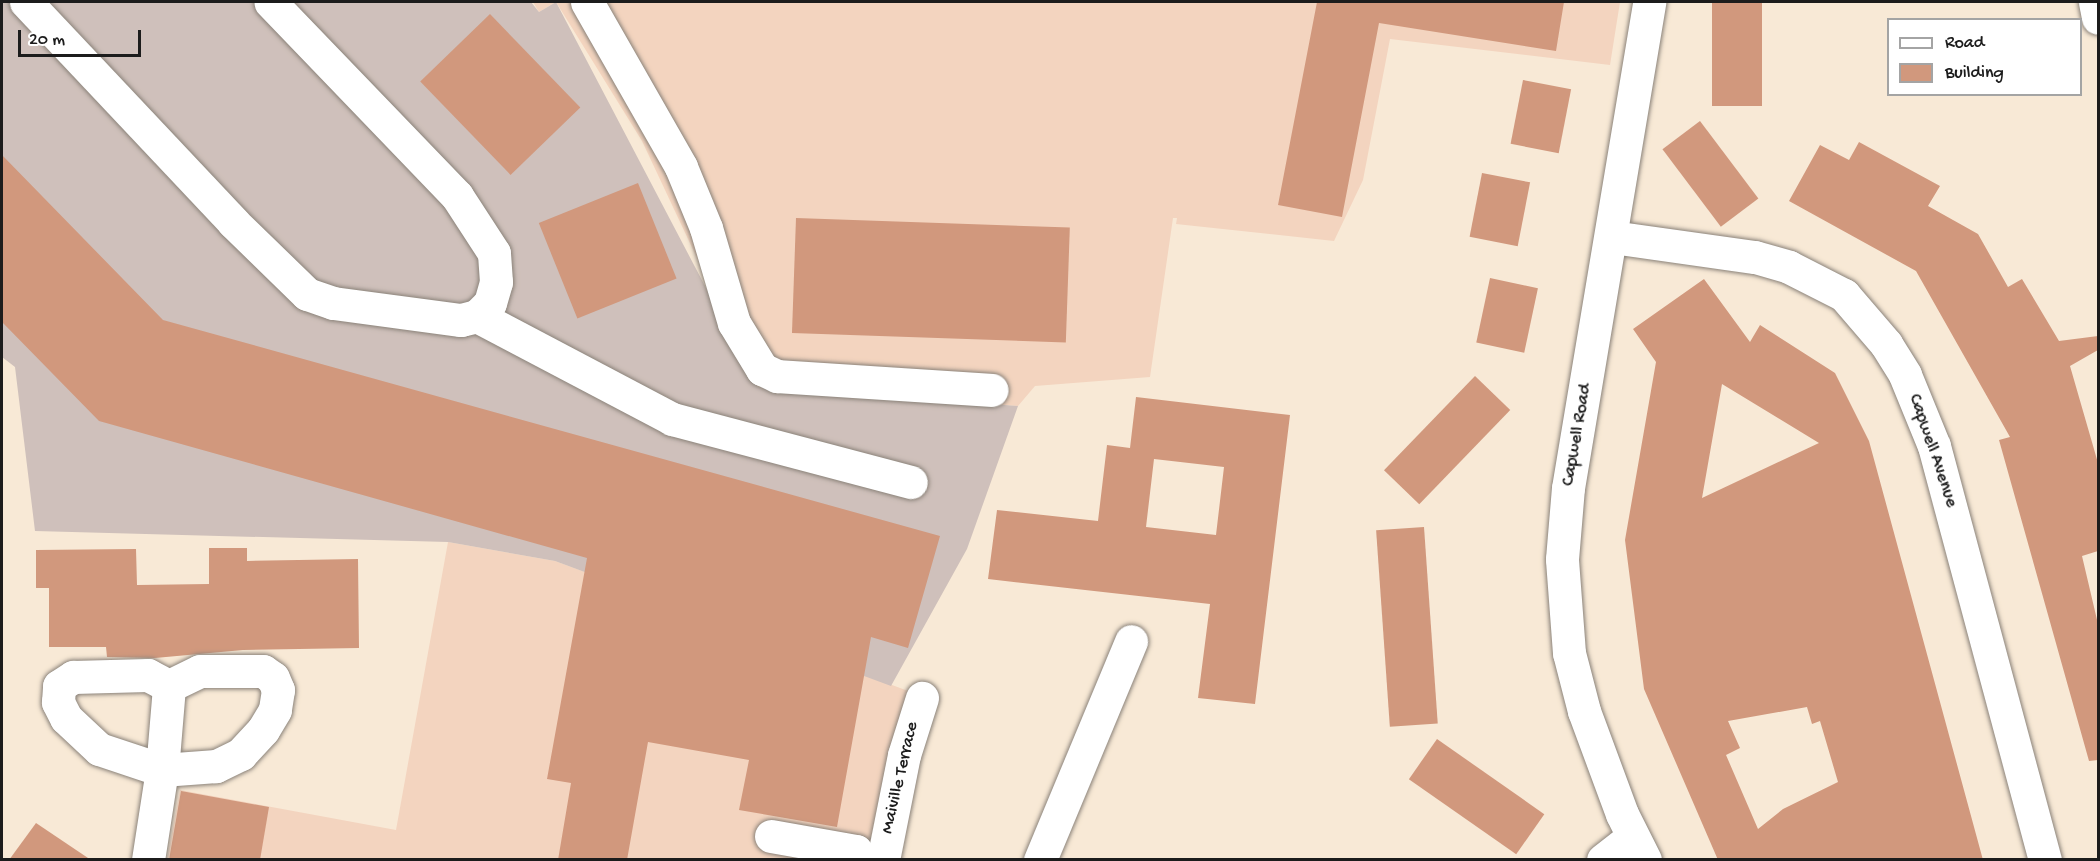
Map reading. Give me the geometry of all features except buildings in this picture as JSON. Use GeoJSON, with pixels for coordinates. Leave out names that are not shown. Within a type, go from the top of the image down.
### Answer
{"type":"FeatureCollection","features":[{"type":"Feature","properties":{"kind":"main road"},"geometry":{"type":"LineString","coordinates":[[26,2],[241,231],[307,294],[333,303],[461,320],[477,316],[490,303],[496,282],[494,253],[457,196],[270,2]]}},
{"type":"Feature","properties":{"kind":"main road"},"geometry":{"type":"LineString","coordinates":[[587,2],[681,167],[706,228],[734,323],[762,369],[777,376],[992,390]]}},
{"type":"Feature","properties":{"kind":"main road","name":"Capwell Road"},"geometry":{"type":"LineString","coordinates":[[1639,848],[1584,711],[1563,606],[1567,500],[1649,2]]}},
{"type":"Feature","properties":{"kind":"main road"},"geometry":{"type":"LineString","coordinates":[[2095,2],[2098,18]]}},
{"type":"Feature","properties":{"kind":"main road","name":"Capwell Avenue"},"geometry":{"type":"LineString","coordinates":[[1612,237],[1755,257],[1789,267],[1844,295],[1886,344],[1905,375],[1934,446],[2045,860]]}},
{"type":"Feature","properties":{"kind":"main road"},"geometry":{"type":"LineString","coordinates":[[477,316],[672,419],[911,482]]}},
{"type":"Feature","properties":{"kind":"main road"},"geometry":{"type":"LineString","coordinates":[[1040,860],[1131,641]]}},
{"type":"Feature","properties":{"kind":"main road"},"geometry":{"type":"LineString","coordinates":[[200,671],[263,671],[273,678],[278,690],[269,720],[241,753],[216,766],[162,770],[99,749],[66,718],[58,702],[59,686],[73,677],[148,675],[170,686],[200,671]]}},
{"type":"Feature","properties":{"kind":"main road"},"geometry":{"type":"LineString","coordinates":[[148,860],[162,770],[170,686]]}},
{"type":"Feature","properties":{"kind":"main road","name":"Maiville Terrace"},"geometry":{"type":"LineString","coordinates":[[883,860],[904,755],[922,698]]}},
{"type":"Feature","properties":{"kind":"main road"},"geometry":{"type":"LineString","coordinates":[[771,836],[856,851],[854,860]]}},
{"type":"Feature","properties":{"kind":"main road"},"geometry":{"type":"LineString","coordinates":[[1603,860],[1639,848]]}},
{"type":"Feature","properties":{"kind":"shaded area"},"geometry":{"type":"Polygon","coordinates":[[[2,2],[531,2],[539,12],[556,2],[758,387],[1018,406],[967,549],[891,686],[555,561],[448,542],[35,531],[15,367],[2,357],[2,2]]]}},
{"type":"Feature","properties":{"kind":"shaded area"},"geometry":{"type":"Polygon","coordinates":[[[533,2],[556,2],[539,12],[533,2]]]}},
{"type":"Feature","properties":{"kind":"shaded area"},"geometry":{"type":"Polygon","coordinates":[[[556,2],[1620,2],[1610,65],[1390,39],[1363,180],[1334,241],[1176,224],[1177,218],[1173,218],[1150,377],[1035,386],[1018,406],[758,388],[642,141],[556,2]]]}},
{"type":"Feature","properties":{"kind":"shaded area"},"geometry":{"type":"Polygon","coordinates":[[[448,542],[555,561],[911,692],[873,859],[167,860],[180,790],[396,830],[448,542]]]}}]}
